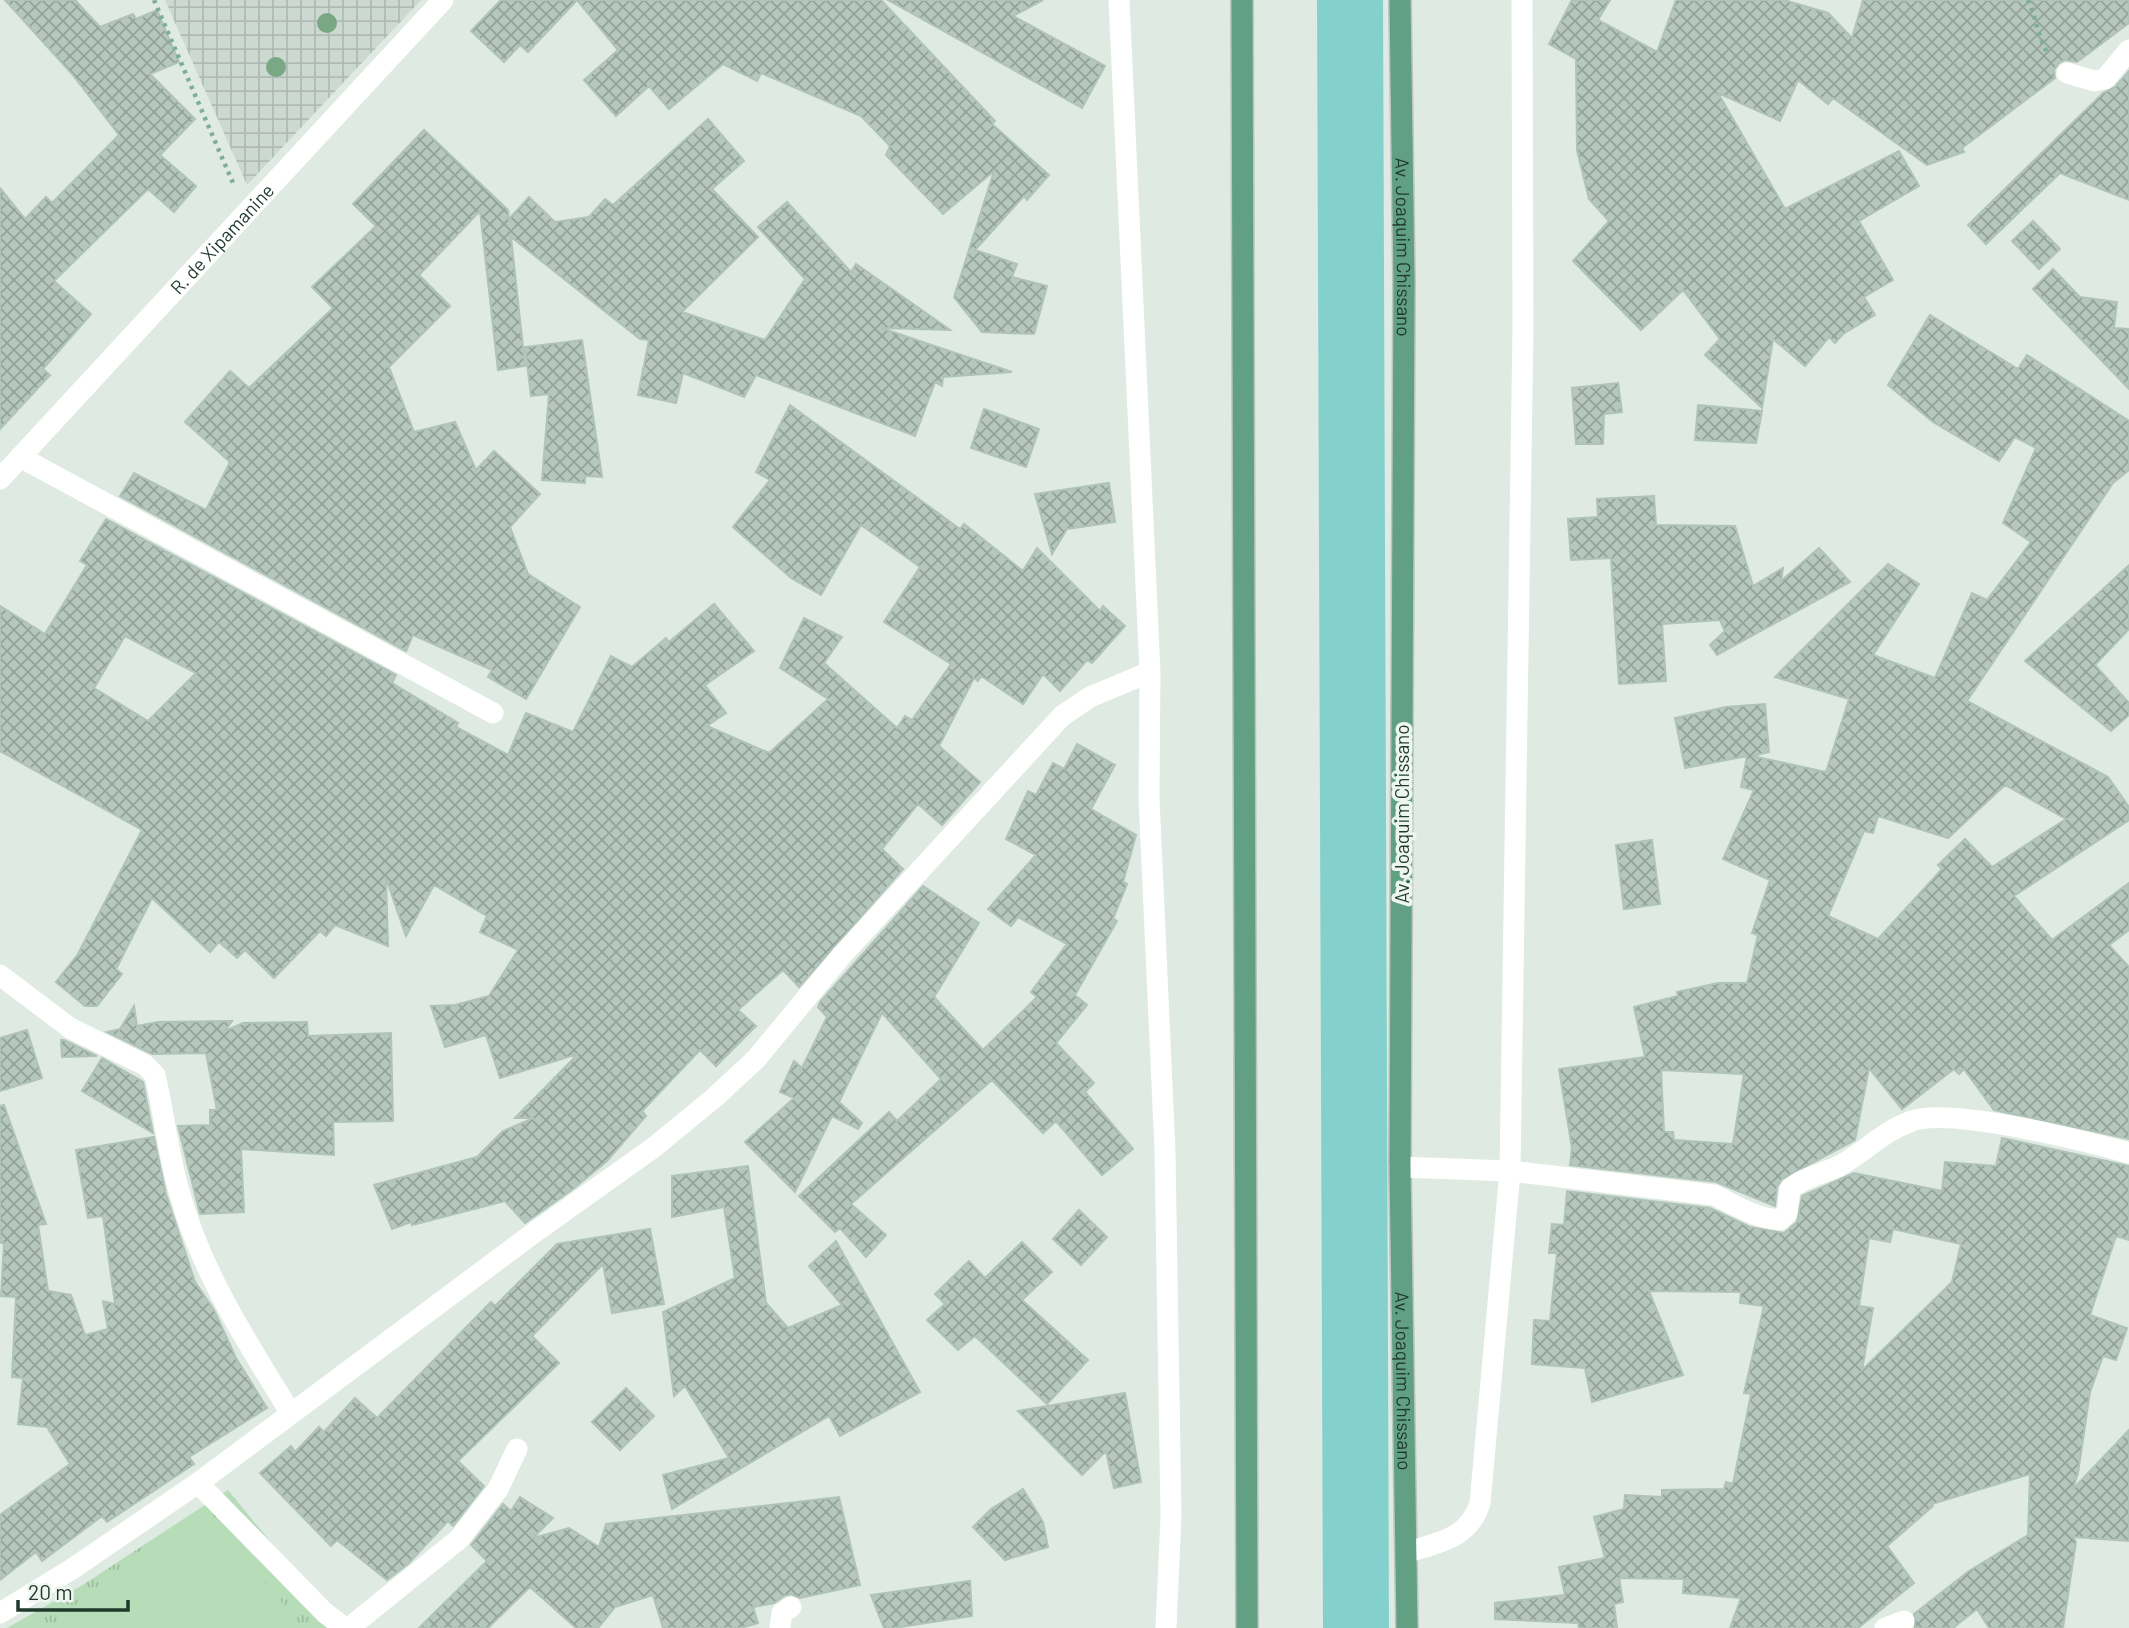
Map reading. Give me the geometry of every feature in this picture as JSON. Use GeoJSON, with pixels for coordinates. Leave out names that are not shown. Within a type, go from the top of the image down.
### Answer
{"type":"FeatureCollection","features":[{"type":"Feature","properties":{"kind":"main road"},"geometry":{"type":"LineString","coordinates":[[1242,0],[1247,1628]]}},
{"type":"Feature","properties":{"kind":"main road","name":"Av. Joaquim Chissano"},"geometry":{"type":"LineString","coordinates":[[1399,0],[1404,283],[1400,1167],[1408,1552],[1407,1628]]}},
{"type":"Feature","properties":{"kind":"street","name":"R. de Xipamanine"},"geometry":{"type":"LineString","coordinates":[[0,479],[443,0]]}},
{"type":"Feature","properties":{"kind":"street"},"geometry":{"type":"LineString","coordinates":[[1119,0],[1150,672],[1149,798],[1164,1151],[1171,1489],[1166,1628]]}},
{"type":"Feature","properties":{"kind":"street"},"geometry":{"type":"LineString","coordinates":[[1408,1552],[1455,1538],[1472,1523],[1480,1503],[1510,1171],[1523,329],[1522,0]]}},
{"type":"Feature","properties":{"kind":"street"},"geometry":{"type":"LineString","coordinates":[[2067,73],[2094,81],[2105,79],[2129,50]]}},
{"type":"Feature","properties":{"kind":"street"},"geometry":{"type":"LineString","coordinates":[[20,457],[493,713]]}},
{"type":"Feature","properties":{"kind":"street"},"geometry":{"type":"LineString","coordinates":[[0,1613],[72,1569],[198,1483],[290,1412],[653,1148],[756,1059],[842,955],[1062,716],[1090,697],[1150,672]]}},
{"type":"Feature","properties":{"kind":"street"},"geometry":{"type":"LineString","coordinates":[[0,975],[70,1028],[145,1065],[155,1075],[179,1190],[192,1232],[230,1316],[290,1412]]}},
{"type":"Feature","properties":{"kind":"street"},"geometry":{"type":"LineString","coordinates":[[1400,1167],[1510,1171],[1714,1195],[1754,1215],[1780,1220],[1787,1213],[1790,1189],[1796,1183],[1838,1166],[1896,1127],[1931,1116],[2061,1137],[2129,1153]]}},
{"type":"Feature","properties":{"kind":"street"},"geometry":{"type":"LineString","coordinates":[[198,1483],[325,1613],[347,1628],[459,1538],[498,1489],[517,1448]]}},
{"type":"Feature","properties":{"kind":"street"},"geometry":{"type":"LineString","coordinates":[[780,1628],[782,1613],[791,1607]]}},
{"type":"Feature","properties":{"kind":"path"},"geometry":{"type":"LineString","coordinates":[[153,0],[246,213]]}},
{"type":"Feature","properties":{"kind":"path"},"geometry":{"type":"LineString","coordinates":[[2028,0],[2038,22],[2040,40],[2052,61],[2067,73]]}},
{"type":"Feature","properties":{"kind":"shaded area"},"geometry":{"type":"Polygon","coordinates":[[[165,0],[421,0],[247,185],[165,0]]]}},
{"type":"Feature","properties":{"kind":"green space"},"geometry":{"type":"Polygon","coordinates":[[[228,1490],[341,1628],[7,1628],[81,1586],[228,1490]]]}},
{"type":"Feature","properties":{"kind":"green space"},"geometry":{"type":"Polygon","coordinates":[[[209,1514],[303,1628],[71,1628],[209,1514]]]}},
{"type":"Feature","properties":{"kind":"building"},"geometry":{"type":"Polygon","coordinates":[[[5,0],[75,0],[100,27],[133,14],[136,19],[157,10],[179,62],[150,74],[195,119],[160,155],[196,186],[174,212],[148,189],[54,281],[91,314],[43,369],[50,375],[0,429],[0,188],[25,219],[46,197],[52,203],[119,135],[72,74],[5,0]]]}},
{"type":"Feature","properties":{"kind":"building"},"geometry":{"type":"Polygon","coordinates":[[[501,0],[577,0],[528,52],[520,45],[504,62],[471,31],[501,0]]]}},
{"type":"Feature","properties":{"kind":"building"},"geometry":{"type":"Polygon","coordinates":[[[577,0],[881,0],[995,121],[992,124],[1049,175],[1027,200],[1024,196],[975,250],[1017,264],[1012,277],[1047,286],[1034,334],[982,332],[954,297],[994,171],[943,214],[886,155],[890,146],[861,116],[761,73],[757,81],[723,64],[669,109],[649,86],[616,116],[584,80],[618,50],[577,0]]]}},
{"type":"Feature","properties":{"kind":"building"},"geometry":{"type":"Polygon","coordinates":[[[888,0],[1043,0],[1013,16],[1105,66],[1082,108],[888,0]]]}},
{"type":"Feature","properties":{"kind":"building"},"geometry":{"type":"Polygon","coordinates":[[[1572,0],[1610,0],[1598,20],[1657,52],[1676,0],[1784,0],[1828,13],[1852,38],[1863,0],[2129,0],[2129,23],[2077,62],[2065,60],[2059,63],[2054,70],[2055,78],[1962,148],[1964,152],[1927,165],[1833,98],[1828,104],[1798,80],[1780,121],[1718,93],[1785,209],[1899,151],[1919,186],[1859,221],[1893,280],[1864,297],[1875,315],[1843,334],[1835,343],[1829,337],[1805,366],[1773,339],[1762,408],[1705,355],[1720,339],[1683,290],[1641,330],[1573,261],[1609,221],[1589,199],[1577,150],[1576,59],[1549,44],[1572,0]]]}},
{"type":"Feature","properties":{"kind":"building"},"geometry":{"type":"Polygon","coordinates":[[[2129,71],[2129,200],[2060,173],[1986,244],[1968,225],[2129,71]]]}},
{"type":"Feature","properties":{"kind":"building"},"geometry":{"type":"Polygon","coordinates":[[[708,119],[744,161],[712,189],[758,237],[682,312],[765,340],[805,279],[758,227],[787,202],[851,272],[856,264],[950,330],[881,328],[1012,372],[943,377],[942,386],[935,382],[915,436],[756,375],[744,397],[683,373],[676,403],[638,395],[649,340],[640,339],[511,237],[525,366],[498,370],[480,211],[419,275],[450,306],[389,367],[414,432],[455,422],[476,470],[494,451],[540,494],[510,527],[528,574],[580,607],[526,699],[488,677],[492,670],[413,635],[406,651],[120,496],[134,473],[206,510],[230,462],[185,422],[230,371],[249,388],[333,308],[312,287],[376,226],[353,204],[424,130],[508,210],[509,219],[529,197],[555,222],[589,217],[605,199],[613,205],[708,119]]]}},
{"type":"Feature","properties":{"kind":"building"},"geometry":{"type":"Polygon","coordinates":[[[2033,221],[2060,249],[2039,269],[2012,241],[2033,221]]]}},
{"type":"Feature","properties":{"kind":"building"},"geometry":{"type":"Polygon","coordinates":[[[2053,269],[2080,297],[2117,302],[2114,328],[2129,329],[2129,389],[2033,289],[2053,269]]]}},
{"type":"Feature","properties":{"kind":"building"},"geometry":{"type":"Polygon","coordinates":[[[1930,315],[2018,369],[2027,355],[2129,421],[2129,470],[2113,483],[1967,701],[2108,777],[2129,807],[2129,820],[2014,896],[2052,940],[2129,883],[2129,930],[2109,945],[2129,967],[2129,1139],[1994,1110],[1964,1069],[1959,1074],[1954,1069],[1902,1109],[1869,1068],[1855,1140],[1782,1179],[1777,1187],[1775,1206],[1716,1182],[1570,1165],[1572,1148],[1559,1069],[1645,1057],[1634,1007],[1678,996],[1677,992],[1718,983],[1747,983],[1758,935],[1752,933],[1770,880],[1723,859],[1754,790],[1741,787],[1747,756],[1685,768],[1675,718],[1726,707],[1765,704],[1769,752],[1752,756],[1826,772],[1849,699],[1775,677],[1888,564],[1919,584],[1873,655],[1935,678],[1972,593],[1987,600],[2031,542],[2003,523],[2036,448],[2015,437],[1999,461],[1933,422],[1888,385],[1930,315]],[[2005,785],[1948,838],[1878,816],[1873,833],[1864,831],[1828,916],[1878,939],[1942,869],[1938,865],[1965,839],[1992,867],[2066,819],[2005,785]],[[1661,1070],[1664,1132],[1673,1132],[1674,1140],[1733,1144],[1744,1074],[1661,1070]]]}},
{"type":"Feature","properties":{"kind":"building"},"geometry":{"type":"Polygon","coordinates":[[[582,340],[602,477],[585,476],[585,483],[542,480],[549,394],[531,396],[525,347],[582,340]]]}},
{"type":"Feature","properties":{"kind":"building"},"geometry":{"type":"Polygon","coordinates":[[[1618,383],[1622,412],[1604,414],[1603,444],[1576,444],[1572,388],[1618,383]]]}},
{"type":"Feature","properties":{"kind":"building"},"geometry":{"type":"Polygon","coordinates":[[[790,405],[960,529],[964,524],[1023,571],[1037,548],[1100,611],[1103,606],[1125,626],[1092,663],[1087,660],[1060,691],[1043,674],[1023,704],[981,676],[978,681],[974,678],[939,746],[980,782],[942,825],[918,804],[882,849],[903,869],[799,987],[783,970],[738,1010],[756,1026],[716,1066],[700,1050],[642,1111],[646,1116],[607,1161],[573,1189],[525,1223],[505,1201],[412,1225],[411,1222],[392,1229],[374,1185],[477,1157],[503,1131],[534,1118],[515,1118],[578,1054],[500,1078],[486,1035],[445,1047],[431,1006],[455,1005],[489,996],[518,950],[480,932],[487,916],[434,885],[406,936],[386,878],[388,946],[335,925],[326,936],[320,931],[274,978],[245,950],[237,958],[219,942],[210,952],[152,898],[116,969],[122,974],[97,1006],[85,1006],[56,982],[78,954],[142,830],[0,751],[0,606],[45,634],[87,565],[80,561],[106,519],[396,675],[392,683],[458,723],[456,727],[508,755],[526,713],[573,732],[611,656],[632,667],[666,638],[669,642],[714,604],[754,651],[705,685],[726,713],[707,726],[769,753],[828,699],[780,668],[804,618],[842,637],[824,663],[897,728],[905,716],[912,720],[951,664],[884,622],[920,567],[861,525],[821,595],[791,578],[733,527],[770,480],[756,472],[790,405]],[[125,636],[94,688],[148,721],[196,673],[125,636]]]}},
{"type":"Feature","properties":{"kind":"building"},"geometry":{"type":"Polygon","coordinates":[[[1698,405],[1762,411],[1756,443],[1695,440],[1698,405]]]}},
{"type":"Feature","properties":{"kind":"building"},"geometry":{"type":"Polygon","coordinates":[[[984,409],[1039,429],[1026,467],[971,448],[984,409]]]}},
{"type":"Feature","properties":{"kind":"building"},"geometry":{"type":"Polygon","coordinates":[[[1109,483],[1115,522],[1067,529],[1052,554],[1035,494],[1109,483]]]}},
{"type":"Feature","properties":{"kind":"building"},"geometry":{"type":"Polygon","coordinates":[[[1654,496],[1656,525],[1735,526],[1753,586],[1783,568],[1781,581],[1819,548],[1850,582],[1717,655],[1710,645],[1725,631],[1720,620],[1662,624],[1666,681],[1619,684],[1611,558],[1571,560],[1568,519],[1598,517],[1597,499],[1654,496]]]}},
{"type":"Feature","properties":{"kind":"building"},"geometry":{"type":"Polygon","coordinates":[[[2129,565],[2129,629],[2095,665],[2129,703],[2129,715],[2111,731],[2025,661],[2129,565]]]}},
{"type":"Feature","properties":{"kind":"building"},"geometry":{"type":"Polygon","coordinates":[[[1077,744],[1115,765],[1091,809],[1136,835],[1123,882],[1127,884],[1113,919],[1117,921],[1075,995],[1087,1005],[1056,1043],[1094,1083],[1085,1092],[1133,1149],[1102,1175],[1056,1121],[1043,1133],[992,1080],[851,1204],[886,1235],[866,1257],[840,1228],[835,1232],[799,1196],[889,1112],[897,1121],[941,1079],[882,1013],[839,1102],[862,1123],[858,1129],[832,1116],[795,1192],[745,1142],[794,1098],[780,1092],[794,1061],[802,1068],[827,1017],[818,1007],[820,1002],[923,886],[979,923],[934,997],[983,1050],[1037,997],[1031,992],[1067,944],[1018,917],[1011,926],[988,909],[1036,855],[1006,839],[1028,791],[1036,795],[1053,763],[1064,769],[1077,744]]]}},
{"type":"Feature","properties":{"kind":"building"},"geometry":{"type":"Polygon","coordinates":[[[1652,840],[1660,904],[1624,909],[1616,845],[1652,840]]]}},
{"type":"Feature","properties":{"kind":"building"},"geometry":{"type":"Polygon","coordinates":[[[134,1006],[137,1026],[158,1022],[232,1021],[225,1031],[243,1023],[307,1022],[308,1036],[391,1033],[393,1121],[333,1122],[334,1155],[241,1149],[244,1212],[200,1214],[178,1126],[210,1125],[210,1110],[217,1110],[206,1053],[152,1054],[107,1032],[120,1029],[134,1006]]]}},
{"type":"Feature","properties":{"kind":"building"},"geometry":{"type":"Polygon","coordinates":[[[27,1030],[42,1078],[0,1091],[0,1038],[27,1030]]]}},
{"type":"Feature","properties":{"kind":"building"},"geometry":{"type":"Polygon","coordinates":[[[61,1040],[64,1040],[97,1056],[62,1057],[61,1040]]]}},
{"type":"Feature","properties":{"kind":"building"},"geometry":{"type":"Polygon","coordinates":[[[102,1058],[143,1082],[153,1133],[82,1091],[102,1058]]]}},
{"type":"Feature","properties":{"kind":"building"},"geometry":{"type":"Polygon","coordinates":[[[4,1105],[46,1224],[38,1225],[48,1291],[71,1295],[85,1335],[108,1329],[103,1301],[115,1304],[103,1216],[88,1218],[76,1150],[154,1137],[166,1194],[195,1282],[214,1310],[236,1358],[267,1408],[189,1457],[194,1464],[107,1522],[102,1516],[42,1561],[36,1552],[0,1580],[0,1515],[70,1464],[47,1427],[18,1424],[23,1378],[12,1377],[16,1297],[1,1296],[4,1243],[0,1243],[0,1106],[4,1105]]]}},
{"type":"Feature","properties":{"kind":"building"},"geometry":{"type":"Polygon","coordinates":[[[2002,1138],[2129,1166],[2129,1240],[2116,1236],[2090,1315],[2127,1328],[2116,1360],[2103,1356],[2090,1392],[2078,1473],[2073,1489],[2129,1430],[2129,1541],[2073,1537],[2076,1542],[2063,1628],[1989,1628],[1977,1609],[1953,1628],[1915,1628],[1914,1614],[1969,1571],[2028,1535],[2030,1474],[1932,1504],[1933,1506],[1887,1546],[1914,1583],[1858,1628],[1730,1628],[1741,1598],[1683,1593],[1684,1579],[1619,1578],[1623,1602],[1614,1604],[1617,1628],[1579,1628],[1578,1623],[1495,1619],[1495,1603],[1565,1595],[1559,1567],[1605,1558],[1594,1517],[1624,1509],[1625,1495],[1662,1497],[1662,1490],[1724,1489],[1726,1482],[1733,1484],[1751,1394],[1744,1393],[1764,1306],[1740,1303],[1741,1292],[1649,1291],[1683,1375],[1592,1402],[1585,1368],[1532,1364],[1534,1320],[1550,1321],[1557,1253],[1549,1253],[1552,1224],[1564,1225],[1567,1191],[1710,1208],[1750,1227],[1784,1233],[1797,1222],[1802,1196],[1854,1173],[1942,1191],[1945,1162],[1996,1166],[2002,1138]],[[1893,1229],[1890,1242],[1869,1238],[1859,1306],[1873,1308],[1862,1370],[1952,1282],[1961,1244],[1893,1229]]]}},
{"type":"Feature","properties":{"kind":"building"},"geometry":{"type":"Polygon","coordinates":[[[748,1166],[766,1303],[788,1328],[842,1305],[809,1266],[836,1241],[920,1392],[840,1436],[829,1416],[672,1509],[663,1475],[729,1458],[685,1386],[674,1396],[663,1312],[735,1278],[724,1207],[672,1217],[672,1176],[748,1166]]]}},
{"type":"Feature","properties":{"kind":"building"},"geometry":{"type":"Polygon","coordinates":[[[1079,1210],[1107,1237],[1081,1265],[1053,1239],[1079,1210]]]}},
{"type":"Feature","properties":{"kind":"building"},"geometry":{"type":"Polygon","coordinates":[[[650,1229],[664,1304],[612,1313],[603,1264],[532,1336],[559,1363],[458,1461],[484,1486],[453,1526],[448,1521],[408,1564],[387,1580],[337,1540],[331,1546],[260,1473],[291,1446],[295,1452],[319,1427],[324,1432],[355,1398],[377,1418],[491,1302],[495,1306],[557,1244],[650,1229]]]}},
{"type":"Feature","properties":{"kind":"building"},"geometry":{"type":"Polygon","coordinates":[[[1022,1242],[1052,1272],[1022,1300],[1088,1360],[1047,1404],[975,1336],[958,1350],[927,1320],[945,1304],[935,1294],[969,1261],[985,1278],[1022,1242]]]}},
{"type":"Feature","properties":{"kind":"building"},"geometry":{"type":"Polygon","coordinates":[[[626,1388],[654,1416],[620,1450],[592,1422],[626,1388]]]}},
{"type":"Feature","properties":{"kind":"building"},"geometry":{"type":"Polygon","coordinates":[[[1125,1393],[1141,1482],[1114,1488],[1106,1451],[1082,1475],[1018,1411],[1125,1393]]]}},
{"type":"Feature","properties":{"kind":"building"},"geometry":{"type":"Polygon","coordinates":[[[1023,1489],[1043,1522],[1048,1547],[1005,1560],[973,1527],[991,1509],[1023,1489]]]}},
{"type":"Feature","properties":{"kind":"building"},"geometry":{"type":"Polygon","coordinates":[[[520,1497],[553,1518],[533,1538],[569,1528],[599,1547],[606,1524],[839,1497],[860,1585],[800,1598],[791,1594],[774,1603],[753,1607],[758,1623],[741,1628],[663,1628],[653,1595],[615,1607],[598,1628],[576,1628],[530,1587],[488,1628],[419,1628],[487,1561],[471,1545],[503,1504],[511,1511],[520,1497]]]}},
{"type":"Feature","properties":{"kind":"building"},"geometry":{"type":"Polygon","coordinates":[[[970,1581],[972,1616],[894,1628],[884,1628],[871,1595],[970,1581]]]}},
{"type":"Feature","properties":{"kind":"waterway"},"geometry":{"type":"LineString","coordinates":[[1350,0],[1356,1628]]}}]}
